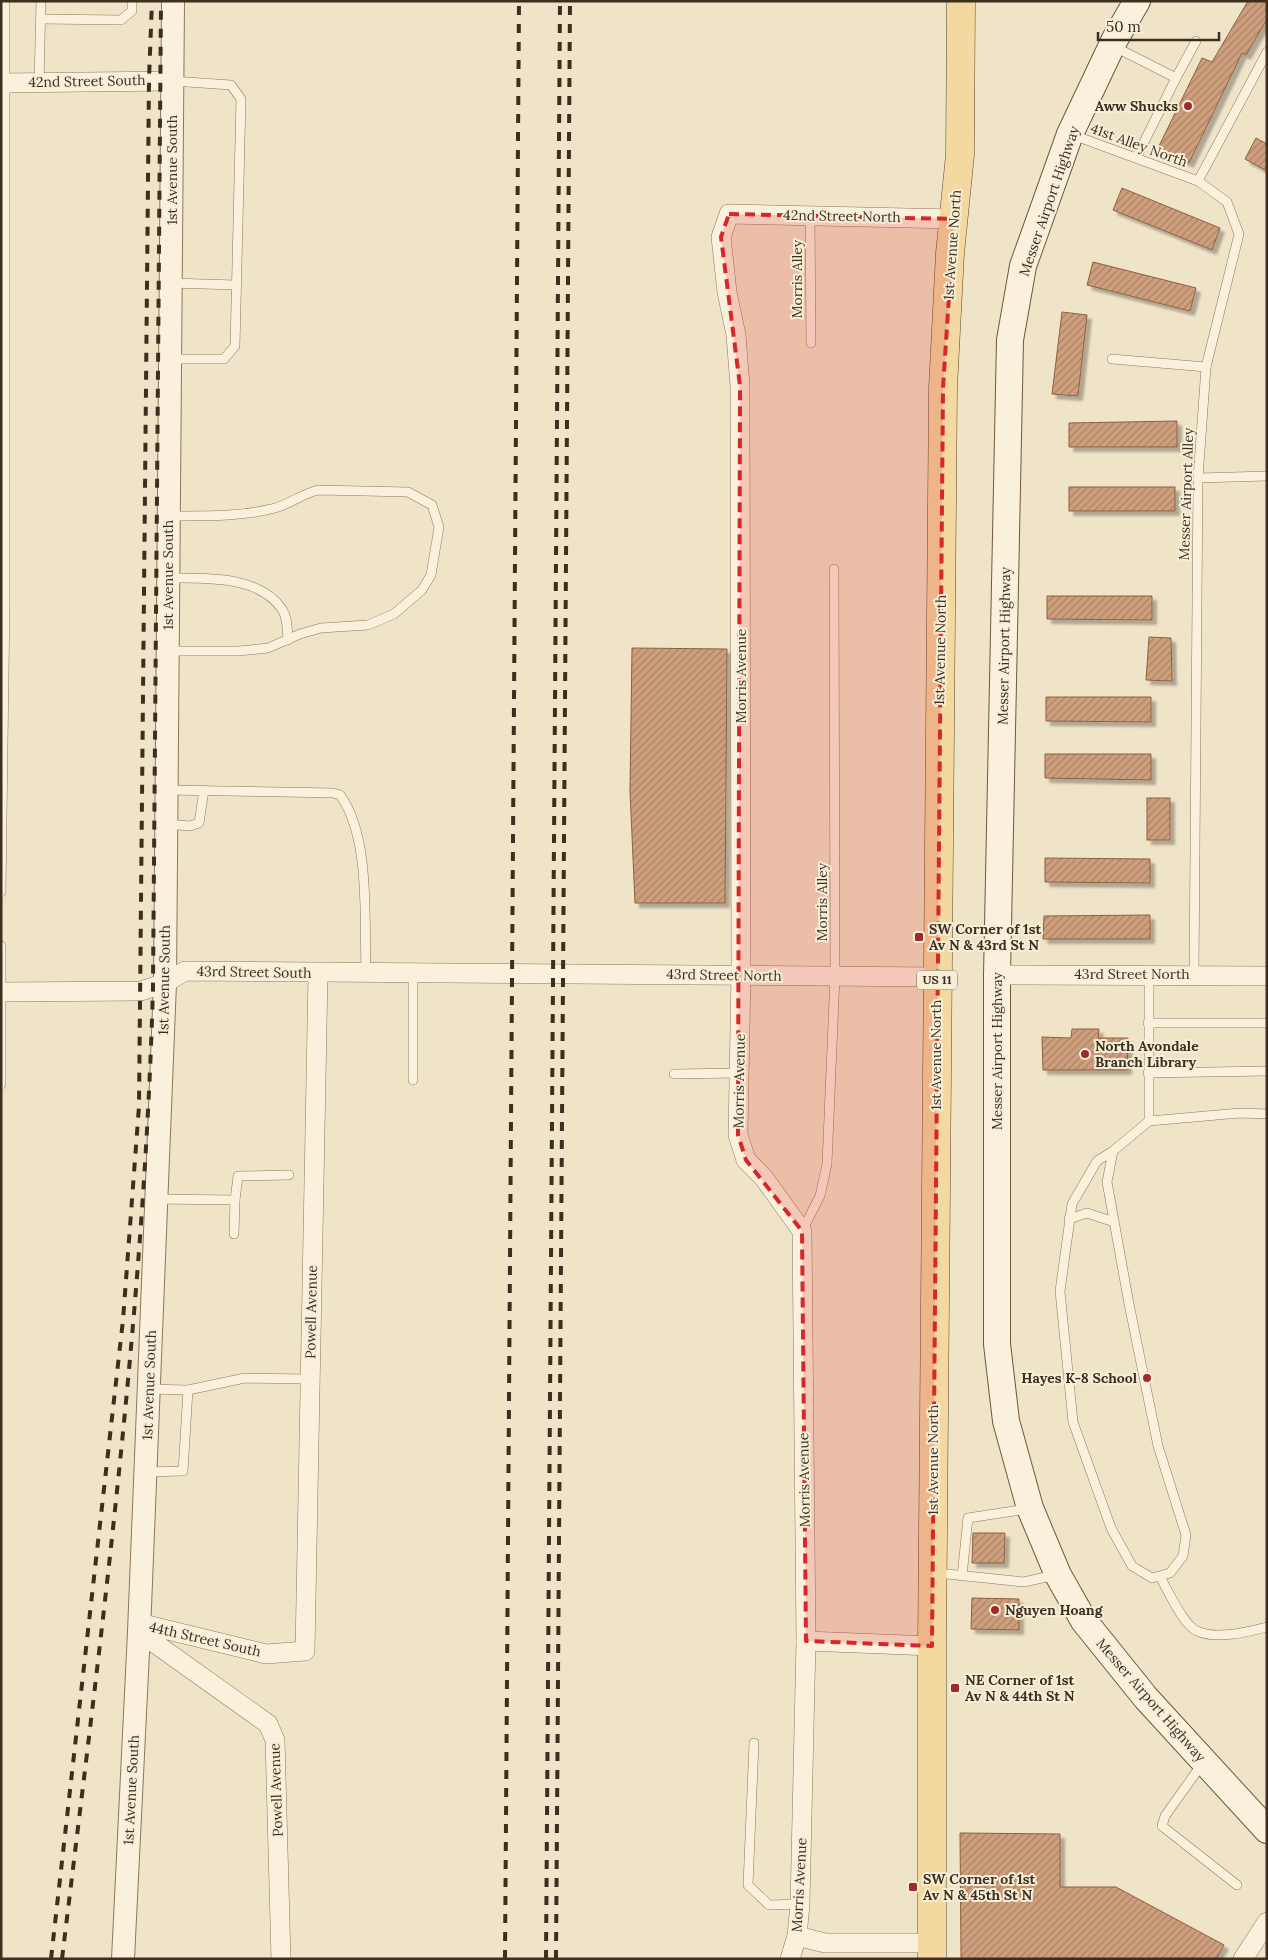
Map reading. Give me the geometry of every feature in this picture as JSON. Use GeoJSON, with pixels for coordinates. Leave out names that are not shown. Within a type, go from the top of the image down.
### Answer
{"type":"FeatureCollection","features":[{"type":"Feature","properties":{"kind":"main road","name":"1st Avenue North"},"geometry":{"type":"LineString","coordinates":[[932,1951],[932,1573],[943,388],[960,155],[962,1]]}},
{"type":"Feature","properties":{"kind":"main road","name":"Messer Airport Highway"},"geometry":{"type":"LineString","coordinates":[[1137,1],[1112,46],[1070,134],[1024,266],[1010,340],[997,975],[997,1344],[1006,1420],[1030,1508],[1058,1575],[1084,1620],[1146,1698],[1267,1830]]}},
{"type":"Feature","properties":{"kind":"street","name":"1st Avenue South"},"geometry":{"type":"LineString","coordinates":[[123,1959],[139,1632],[165,983],[173,1]]}},
{"type":"Feature","properties":{"kind":"street","name":"42nd Street South"},"geometry":{"type":"LineString","coordinates":[[3,83],[172,80]]}},
{"type":"Feature","properties":{"kind":"street","name":"42nd Street North"},"geometry":{"type":"LineString","coordinates":[[729,214],[954,219]]}},
{"type":"Feature","properties":{"kind":"street","name":"Morris Avenue"},"geometry":{"type":"LineString","coordinates":[[729,214],[721,237],[727,292],[736,335],[740,386],[741,974],[738,1135],[746,1160],[764,1178],[802,1231],[806,1641],[800,1904],[797,1936],[790,1959]]}},
{"type":"Feature","properties":{"kind":"street","name":"43rd Street South"},"geometry":{"type":"LineString","coordinates":[[1,992],[141,992],[165,983],[185,971],[318,974],[512,972]]}},
{"type":"Feature","properties":{"kind":"street","name":"43rd Street North"},"geometry":{"type":"LineString","coordinates":[[512,972],[937,977]]}},
{"type":"Feature","properties":{"kind":"street","name":"Powell Avenue"},"geometry":{"type":"LineString","coordinates":[[305,1651],[318,974]]}},
{"type":"Feature","properties":{"kind":"street","name":"43rd Street North"},"geometry":{"type":"LineString","coordinates":[[997,975],[1194,974],[1267,976]]}},
{"type":"Feature","properties":{"kind":"street","name":"44th Street South"},"geometry":{"type":"LineString","coordinates":[[139,1632],[143,1624],[266,1654],[305,1651]]}},
{"type":"Feature","properties":{"kind":"street","name":"Powell Avenue"},"geometry":{"type":"LineString","coordinates":[[139,1632],[268,1724],[275,1740],[281,1959]]}},
{"type":"Feature","properties":{"kind":"street"},"geometry":{"type":"LineString","coordinates":[[806,1641],[932,1646]]}},
{"type":"Feature","properties":{"kind":"street"},"geometry":{"type":"LineString","coordinates":[[1243,1959],[1267,1922]]}},
{"type":"Feature","properties":{"kind":"street"},"geometry":{"type":"LineString","coordinates":[[797,1936],[824,1943],[932,1951]]}},
{"type":"Feature","properties":{"kind":"lane"},"geometry":{"type":"LineString","coordinates":[[1,892],[3,83],[5,1]]}},
{"type":"Feature","properties":{"kind":"lane"},"geometry":{"type":"LineString","coordinates":[[39,82],[42,1]]}},
{"type":"Feature","properties":{"kind":"lane"},"geometry":{"type":"LineString","coordinates":[[41,20],[122,20],[132,11],[132,1]]}},
{"type":"Feature","properties":{"kind":"lane"},"geometry":{"type":"LineString","coordinates":[[1136,158],[1196,41]]}},
{"type":"Feature","properties":{"kind":"lane"},"geometry":{"type":"LineString","coordinates":[[1112,46],[1176,78]]}},
{"type":"Feature","properties":{"kind":"lane"},"geometry":{"type":"LineString","coordinates":[[1198,181],[1267,52]]}},
{"type":"Feature","properties":{"kind":"lane"},"geometry":{"type":"LineString","coordinates":[[170,359],[224,359],[235,346],[242,99],[231,85],[172,80]]}},
{"type":"Feature","properties":{"kind":"lane","name":"41st Alley North"},"geometry":{"type":"LineString","coordinates":[[1070,134],[1198,181]]}},
{"type":"Feature","properties":{"kind":"lane","name":"Messer Airport Alley"},"geometry":{"type":"LineString","coordinates":[[1194,974],[1198,478],[1206,367],[1239,234],[1227,202],[1198,181]]}},
{"type":"Feature","properties":{"kind":"lane","name":"Morris Alley"},"geometry":{"type":"LineString","coordinates":[[810,215],[811,342]]}},
{"type":"Feature","properties":{"kind":"lane"},"geometry":{"type":"LineString","coordinates":[[171,283],[236,285]]}},
{"type":"Feature","properties":{"kind":"lane"},"geometry":{"type":"LineString","coordinates":[[1112,359],[1206,367]]}},
{"type":"Feature","properties":{"kind":"lane"},"geometry":{"type":"LineString","coordinates":[[1198,478],[1267,476]]}},
{"type":"Feature","properties":{"kind":"lane"},"geometry":{"type":"LineString","coordinates":[[168,651],[239,652],[268,648],[321,628],[368,625],[394,614],[409,604],[422,590],[431,575],[439,527],[432,504],[408,492],[318,490],[305,493],[287,504],[273,508],[224,516],[169,516]]}},
{"type":"Feature","properties":{"kind":"lane","name":"Morris Alley"},"geometry":{"type":"LineString","coordinates":[[802,1231],[820,1196],[827,1164],[836,976],[834,569]]}},
{"type":"Feature","properties":{"kind":"lane"},"geometry":{"type":"LineString","coordinates":[[168,578],[208,578],[232,581],[263,593],[282,610],[287,621],[288,640]]}},
{"type":"Feature","properties":{"kind":"lane"},"geometry":{"type":"LineString","coordinates":[[166,790],[333,793],[340,796],[352,819],[362,850],[366,973]]}},
{"type":"Feature","properties":{"kind":"lane"},"geometry":{"type":"LineString","coordinates":[[166,824],[190,826],[199,823],[204,790]]}},
{"type":"Feature","properties":{"kind":"lane"},"geometry":{"type":"LineString","coordinates":[[1,946],[1,1084]]}},
{"type":"Feature","properties":{"kind":"lane"},"geometry":{"type":"LineString","coordinates":[[413,1080],[414,973]]}},
{"type":"Feature","properties":{"kind":"lane"},"geometry":{"type":"LineString","coordinates":[[1149,974],[1149,1121]]}},
{"type":"Feature","properties":{"kind":"lane"},"geometry":{"type":"LineString","coordinates":[[1148,1023],[1267,1023]]}},
{"type":"Feature","properties":{"kind":"lane"},"geometry":{"type":"LineString","coordinates":[[1148,1073],[1267,1071]]}},
{"type":"Feature","properties":{"kind":"lane"},"geometry":{"type":"LineString","coordinates":[[674,1074],[739,1073]]}},
{"type":"Feature","properties":{"kind":"lane"},"geometry":{"type":"LineString","coordinates":[[1113,1151],[1107,1182],[1114,1222],[1158,1446],[1186,1535],[1183,1556],[1170,1573],[1152,1578],[1132,1566],[1111,1528],[1073,1422],[1060,1291],[1072,1204],[1097,1161],[1113,1151],[1149,1121],[1240,1113],[1267,1114]]}},
{"type":"Feature","properties":{"kind":"lane"},"geometry":{"type":"LineString","coordinates":[[234,1234],[238,1176],[289,1175]]}},
{"type":"Feature","properties":{"kind":"lane"},"geometry":{"type":"LineString","coordinates":[[156,1199],[235,1200]]}},
{"type":"Feature","properties":{"kind":"lane"},"geometry":{"type":"LineString","coordinates":[[1069,1219],[1087,1214],[1114,1222]]}},
{"type":"Feature","properties":{"kind":"lane"},"geometry":{"type":"LineString","coordinates":[[149,1389],[188,1390],[245,1378],[310,1378]]}},
{"type":"Feature","properties":{"kind":"lane"},"geometry":{"type":"LineString","coordinates":[[145,1472],[183,1471],[188,1390]]}},
{"type":"Feature","properties":{"kind":"lane"},"geometry":{"type":"LineString","coordinates":[[962,1576],[968,1518],[1030,1508]]}},
{"type":"Feature","properties":{"kind":"lane"},"geometry":{"type":"LineString","coordinates":[[932,1573],[1024,1582],[1058,1575]]}},
{"type":"Feature","properties":{"kind":"lane"},"geometry":{"type":"LineString","coordinates":[[1160,1577],[1186,1622],[1197,1631],[1222,1634],[1267,1627]]}},
{"type":"Feature","properties":{"kind":"lane"},"geometry":{"type":"LineString","coordinates":[[754,1743],[748,1885],[769,1905],[800,1904]]}},
{"type":"Feature","properties":{"kind":"lane"},"geometry":{"type":"LineString","coordinates":[[1204,1761],[1164,1816],[1162,1826],[1237,1885]]}},
{"type":"Feature","properties":{"kind":"highlighted area"},"geometry":{"type":"Polygon","coordinates":[[[729,214],[954,219],[943,388],[932,1646],[806,1641],[802,1231],[746,1160],[738,1135],[740,386],[721,237],[729,214]]]}},
{"type":"Feature","properties":{"kind":"building"},"geometry":{"type":"Polygon","coordinates":[[[1248,1],[1267,1],[1267,19],[1246,55],[1242,53],[1189,163],[1158,148],[1202,58],[1212,62],[1248,1]]]}},
{"type":"Feature","properties":{"kind":"building"},"geometry":{"type":"Polygon","coordinates":[[[1256,138],[1267,144],[1267,171],[1245,159],[1256,138]]]}},
{"type":"Feature","properties":{"kind":"building"},"geometry":{"type":"Polygon","coordinates":[[[1122,188],[1220,228],[1212,250],[1113,210],[1122,188]]]}},
{"type":"Feature","properties":{"kind":"building"},"geometry":{"type":"Polygon","coordinates":[[[1093,262],[1196,288],[1190,311],[1087,285],[1093,262]]]}},
{"type":"Feature","properties":{"kind":"building"},"geometry":{"type":"Polygon","coordinates":[[[1062,312],[1087,315],[1078,396],[1052,394],[1062,312]]]}},
{"type":"Feature","properties":{"kind":"building"},"geometry":{"type":"Polygon","coordinates":[[[1177,421],[1177,447],[1069,447],[1069,423],[1177,421]]]}},
{"type":"Feature","properties":{"kind":"building"},"geometry":{"type":"Polygon","coordinates":[[[1069,487],[1175,487],[1175,511],[1069,511],[1069,487]]]}},
{"type":"Feature","properties":{"kind":"building"},"geometry":{"type":"Polygon","coordinates":[[[1047,596],[1152,596],[1152,620],[1047,619],[1047,596]]]}},
{"type":"Feature","properties":{"kind":"building"},"geometry":{"type":"Polygon","coordinates":[[[1149,637],[1171,638],[1172,681],[1146,680],[1149,637]]]}},
{"type":"Feature","properties":{"kind":"building"},"geometry":{"type":"Polygon","coordinates":[[[632,648],[727,649],[725,903],[635,903],[630,791],[632,648]]]}},
{"type":"Feature","properties":{"kind":"building"},"geometry":{"type":"Polygon","coordinates":[[[1046,697],[1151,697],[1151,722],[1046,721],[1046,697]]]}},
{"type":"Feature","properties":{"kind":"building"},"geometry":{"type":"Polygon","coordinates":[[[1045,754],[1151,754],[1151,780],[1045,778],[1045,754]]]}},
{"type":"Feature","properties":{"kind":"building"},"geometry":{"type":"Polygon","coordinates":[[[1147,798],[1170,798],[1170,840],[1147,840],[1147,798]]]}},
{"type":"Feature","properties":{"kind":"building"},"geometry":{"type":"Polygon","coordinates":[[[1045,858],[1150,859],[1150,883],[1045,882],[1045,858]]]}},
{"type":"Feature","properties":{"kind":"building"},"geometry":{"type":"Polygon","coordinates":[[[1150,915],[1150,939],[1043,939],[1044,916],[1150,915]]]}},
{"type":"Feature","properties":{"kind":"building","name":"North Avondale Branch Library"},"geometry":{"type":"Polygon","coordinates":[[[1072,1029],[1099,1029],[1098,1038],[1128,1038],[1127,1070],[1043,1070],[1042,1037],[1071,1038],[1072,1029]]]}},
{"type":"Feature","properties":{"kind":"building"},"geometry":{"type":"Polygon","coordinates":[[[973,1533],[1005,1533],[1004,1563],[972,1563],[973,1533]]]}},
{"type":"Feature","properties":{"kind":"building","name":"Nguyen Hoang"},"geometry":{"type":"Polygon","coordinates":[[[972,1598],[1019,1599],[1019,1630],[971,1629],[972,1598]]]}},
{"type":"Feature","properties":{"kind":"building"},"geometry":{"type":"Polygon","coordinates":[[[960,1833],[1060,1834],[1060,1887],[1116,1887],[1224,1945],[1216,1959],[961,1959],[960,1833]]]}},
{"type":"Feature","properties":{"kind":"railway"},"geometry":{"type":"LineString","coordinates":[[51,1959],[123,1320],[139,1106],[149,79],[152,1]]}},
{"type":"Feature","properties":{"kind":"railway"},"geometry":{"type":"LineString","coordinates":[[62,1959],[119,1474],[131,1353],[148,1109],[153,987],[161,1]]}},
{"type":"Feature","properties":{"kind":"railway"},"geometry":{"type":"LineString","coordinates":[[505,1959],[519,1]]}},
{"type":"Feature","properties":{"kind":"railway"},"geometry":{"type":"LineString","coordinates":[[546,1959],[560,1]]}},
{"type":"Feature","properties":{"kind":"railway"},"geometry":{"type":"LineString","coordinates":[[556,1959],[570,1]]}},
{"type":"Feature","properties":{"kind":"place","name":"Aww Shucks"},"geometry":{"type":"Point","coordinates":[1188,106]}},
{"type":"Feature","properties":{"kind":"place","name":"SW Corner of 1st Av N & 43rd St N"},"geometry":{"type":"Point","coordinates":[919,937]}},
{"type":"Feature","properties":{"kind":"place","name":"North Avondale Branch Library"},"geometry":{"type":"Point","coordinates":[1085,1054]}},
{"type":"Feature","properties":{"kind":"place","name":"Hayes K-8 School"},"geometry":{"type":"Point","coordinates":[1147,1378]}},
{"type":"Feature","properties":{"kind":"place","name":"Nguyen Hoang"},"geometry":{"type":"Point","coordinates":[995,1610]}},
{"type":"Feature","properties":{"kind":"place","name":"NE Corner of 1st Av N & 44th St N"},"geometry":{"type":"Point","coordinates":[955,1688]}},
{"type":"Feature","properties":{"kind":"place","name":"SW Corner of 1st Av N & 45th St N"},"geometry":{"type":"Point","coordinates":[913,1887]}}]}
